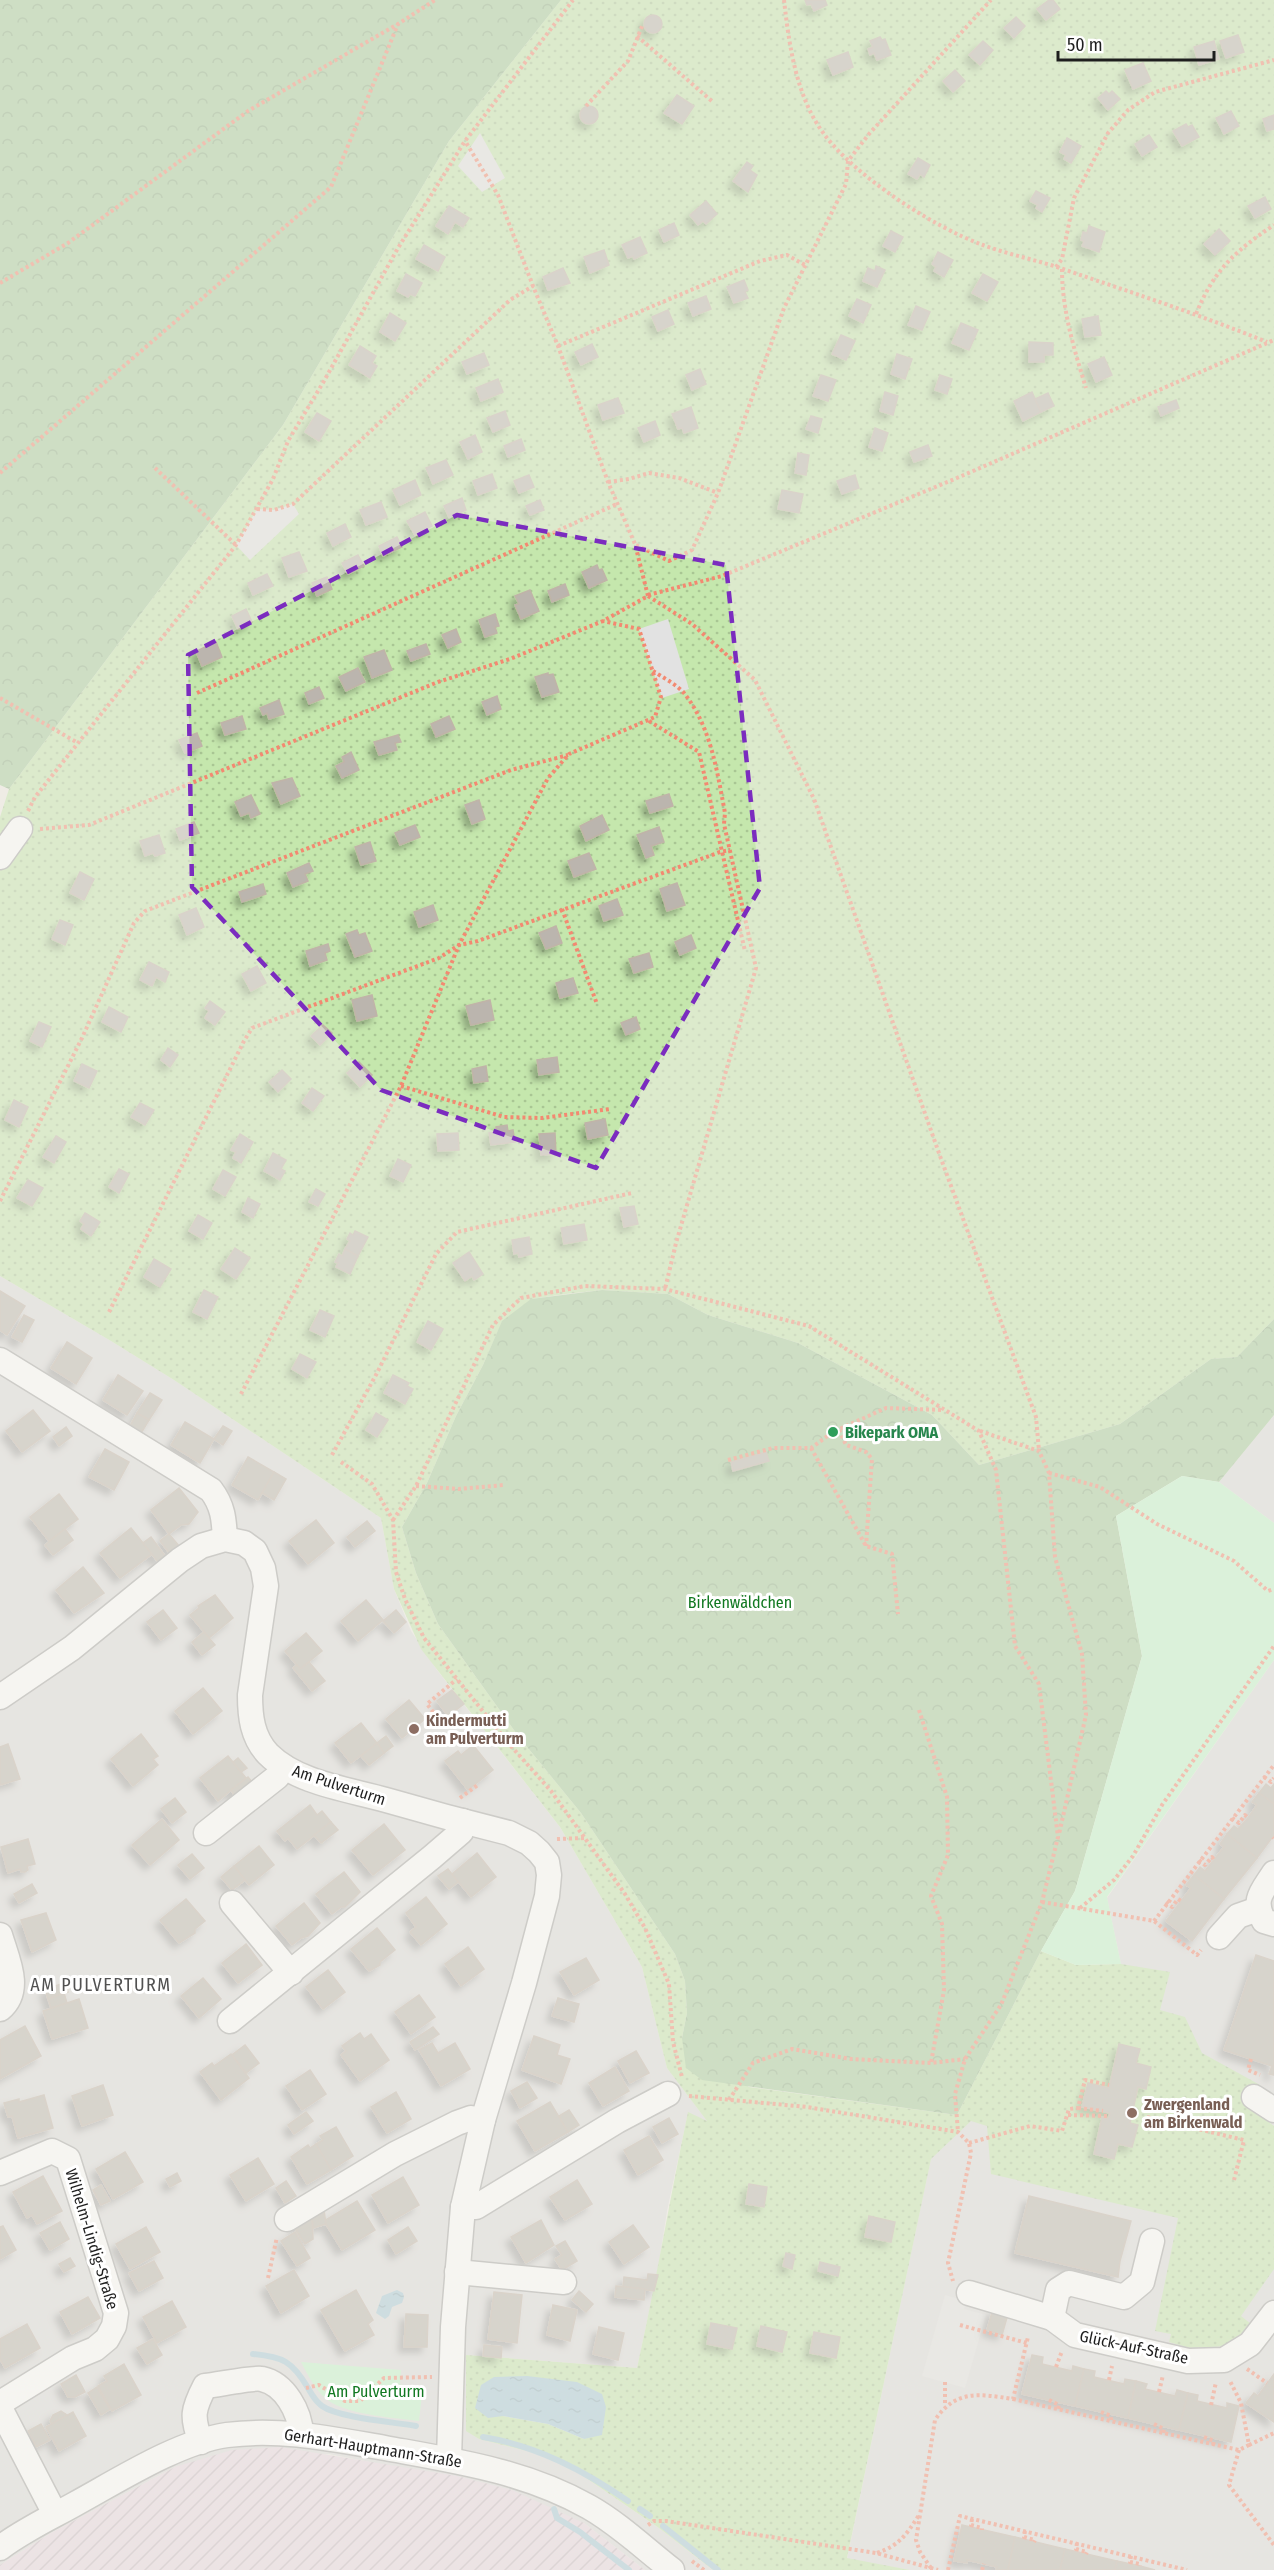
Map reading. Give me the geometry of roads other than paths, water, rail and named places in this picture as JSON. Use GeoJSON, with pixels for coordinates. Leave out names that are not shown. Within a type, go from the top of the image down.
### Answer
{"type":"FeatureCollection","features":[{"type":"Feature","properties":{"kind":"street"},"geometry":{"type":"LineString","coordinates":[[0,857],[20,829]]}},
{"type":"Feature","properties":{"kind":"street"},"geometry":{"type":"LineString","coordinates":[[0,1360],[211,1490],[220,1502],[224,1518],[225,1539],[201,1546],[180,1560],[72,1648],[0,1697]]}},
{"type":"Feature","properties":{"kind":"street","name":"Am Pulverturm"},"geometry":{"type":"LineString","coordinates":[[225,1539],[244,1543],[255,1551],[263,1568],[266,1586],[250,1695],[250,1715],[258,1741],[284,1767],[323,1783],[461,1810],[529,1843],[547,1863],[549,1875],[547,1896],[483,2120],[463,2206],[457,2271],[449,2459]]}},
{"type":"Feature","properties":{"kind":"street"},"geometry":{"type":"LineString","coordinates":[[206,1833],[277,1777],[284,1767]]}},
{"type":"Feature","properties":{"kind":"street"},"geometry":{"type":"LineString","coordinates":[[230,2020],[291,1973],[461,1832],[461,1810]]}},
{"type":"Feature","properties":{"kind":"street"},"geometry":{"type":"LineString","coordinates":[[1212,1942],[1238,1916],[1266,1916],[1259,1896],[1274,1874]]}},
{"type":"Feature","properties":{"kind":"street"},"geometry":{"type":"LineString","coordinates":[[232,1904],[291,1973]]}},
{"type":"Feature","properties":{"kind":"street"},"geometry":{"type":"LineString","coordinates":[[0,1935],[13,1984],[11,1997],[0,2009]]}},
{"type":"Feature","properties":{"kind":"street"},"geometry":{"type":"LineString","coordinates":[[463,2206],[476,2207],[616,2121],[682,2089]]}},
{"type":"Feature","properties":{"kind":"street"},"geometry":{"type":"LineString","coordinates":[[282,2227],[395,2154],[471,2118],[483,2120]]}},
{"type":"Feature","properties":{"kind":"street","name":"Wilhelm-Lindig-Straße"},"geometry":{"type":"LineString","coordinates":[[0,2173],[52,2151],[68,2159],[116,2313],[114,2326],[107,2339],[95,2349],[73,2358],[0,2406]]}},
{"type":"Feature","properties":{"kind":"street"},"geometry":{"type":"LineString","coordinates":[[1052,2318],[1058,2290],[1069,2283],[1124,2297],[1142,2282],[1152,2241]]}},
{"type":"Feature","properties":{"kind":"street"},"geometry":{"type":"LineString","coordinates":[[457,2271],[564,2282]]}},
{"type":"Feature","properties":{"kind":"street","name":"Glück-Auf-Straße"},"geometry":{"type":"LineString","coordinates":[[969,2293],[1052,2318],[1075,2335],[1188,2361],[1224,2360],[1250,2344],[1274,2313]]}},
{"type":"Feature","properties":{"kind":"street"},"geometry":{"type":"LineString","coordinates":[[201,2442],[194,2424],[195,2405],[206,2386],[262,2379],[288,2395],[300,2422],[301,2434]]}},
{"type":"Feature","properties":{"kind":"street"},"geometry":{"type":"LineString","coordinates":[[0,2406],[55,2514]]}},
{"type":"Feature","properties":{"kind":"street","name":"Gerhart-Hauptmann-Straße"},"geometry":{"type":"LineString","coordinates":[[0,2548],[55,2514],[136,2470],[201,2442],[225,2436],[262,2432],[301,2434],[449,2459],[520,2476],[555,2490],[590,2508],[620,2528],[672,2570]]}},
{"type":"Feature","properties":{"kind":"water"},"geometry":{"type":"Polygon","coordinates":[[[397,2290],[403,2293],[402,2303],[392,2307],[389,2316],[385,2319],[376,2313],[382,2296],[397,2290]]]}},
{"type":"Feature","properties":{"kind":"water"},"geometry":{"type":"Polygon","coordinates":[[[527,2376],[577,2382],[602,2394],[606,2407],[602,2435],[584,2439],[548,2424],[503,2416],[488,2418],[475,2408],[481,2385],[494,2377],[527,2376]]]}},
{"type":"Feature","properties":{"kind":"waterway"},"geometry":{"type":"LineString","coordinates":[[253,2354],[286,2362],[297,2372],[316,2400],[330,2410],[353,2417],[416,2426]]}},
{"type":"Feature","properties":{"kind":"waterway"},"geometry":{"type":"LineString","coordinates":[[483,2437],[541,2453],[594,2479],[628,2501]]}},
{"type":"Feature","properties":{"kind":"waterway"},"geometry":{"type":"LineString","coordinates":[[554,2509],[557,2518],[580,2532],[629,2570]]}},
{"type":"Feature","properties":{"kind":"waterway"},"geometry":{"type":"LineString","coordinates":[[640,2509],[650,2516]]}},
{"type":"Feature","properties":{"kind":"waterway"},"geometry":{"type":"LineString","coordinates":[[663,2526],[718,2570]]}},
{"type":"Feature","properties":{"kind":"place","name":"Bikepark OMA"},"geometry":{"type":"Point","coordinates":[833,1432]}},
{"type":"Feature","properties":{"kind":"place","name":"Kindermutti am Pulverturm"},"geometry":{"type":"Point","coordinates":[414,1729]}},
{"type":"Feature","properties":{"kind":"place","name":"Zwergenland am Birkenwald"},"geometry":{"type":"Point","coordinates":[1132,2113]}},
{"type":"Feature","properties":{"kind":"district","name":"AM PULVERTURM"},"geometry":{"type":"Point","coordinates":[101,1985]}},
{"type":"Feature","properties":{"kind":"park label","name":"Birkenwäldchen"},"geometry":{"type":"Point","coordinates":[740,1602]}}]}
